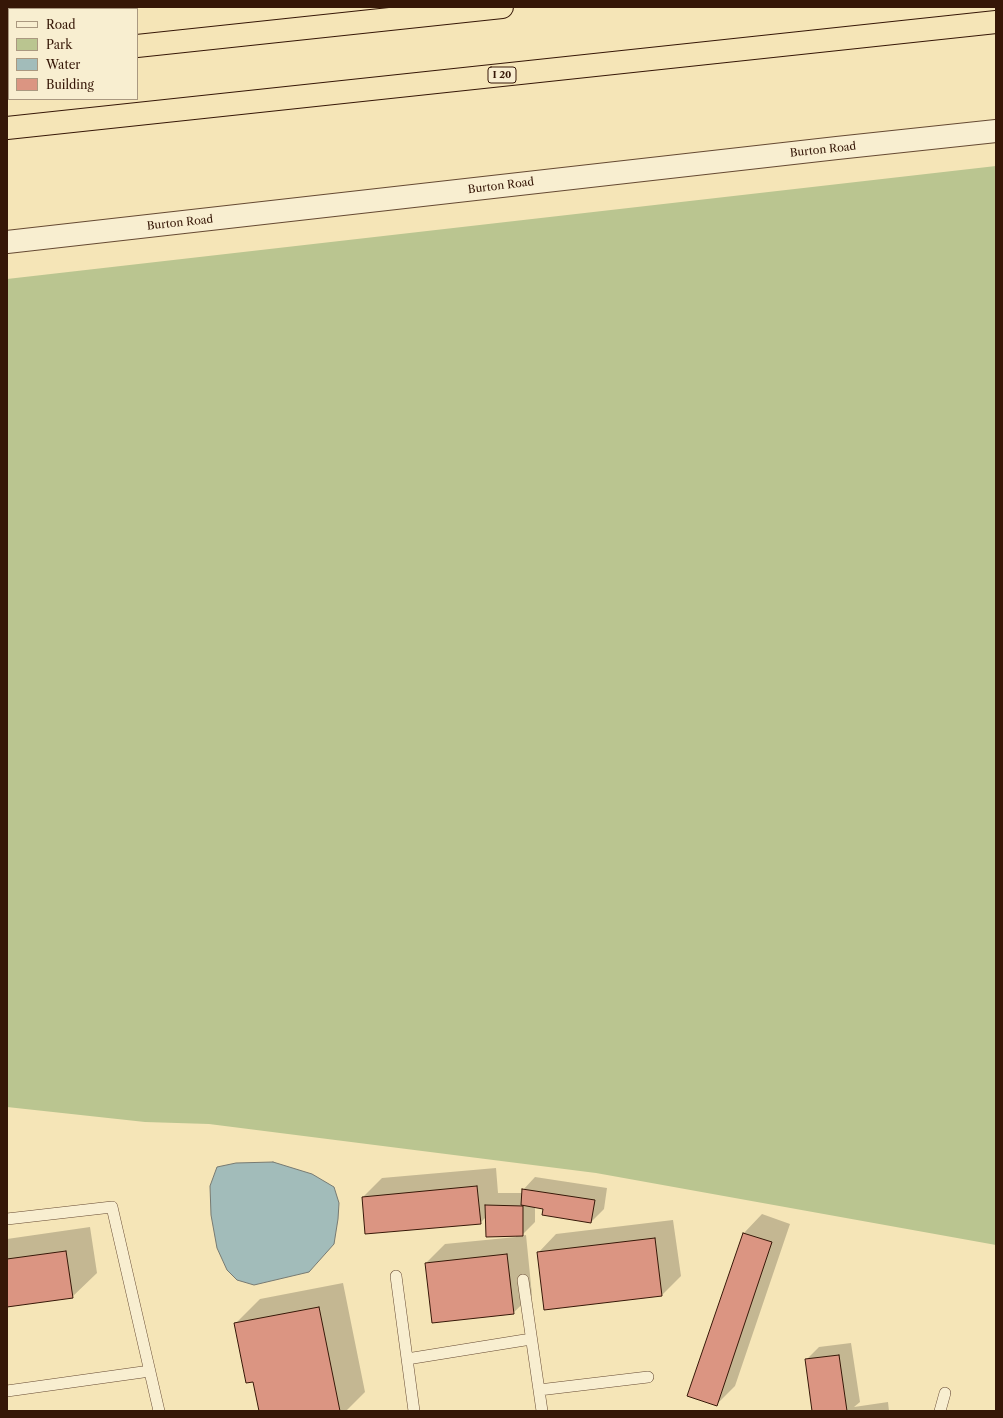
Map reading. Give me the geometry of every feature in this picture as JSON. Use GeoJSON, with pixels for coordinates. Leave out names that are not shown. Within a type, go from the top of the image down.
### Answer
{"type":"FeatureCollection","features":[{"type":"Feature","properties":{"kind":"highway"},"geometry":{"type":"LineString","coordinates":[[138,46],[502,7]]}},
{"type":"Feature","properties":{"kind":"highway","name":"I 20"},"geometry":{"type":"LineString","coordinates":[[7,128],[996,22]]}},
{"type":"Feature","properties":{"kind":"street","name":"Burton Road"},"geometry":{"type":"LineString","coordinates":[[7,242],[996,131]]}},
{"type":"Feature","properties":{"kind":"lane"},"geometry":{"type":"LineString","coordinates":[[7,1219],[112,1207],[159,1411]]}},
{"type":"Feature","properties":{"kind":"lane"},"geometry":{"type":"LineString","coordinates":[[396,1276],[414,1411]]}},
{"type":"Feature","properties":{"kind":"lane"},"geometry":{"type":"LineString","coordinates":[[523,1280],[542,1411]]}},
{"type":"Feature","properties":{"kind":"lane"},"geometry":{"type":"LineString","coordinates":[[407,1359],[531,1339]]}},
{"type":"Feature","properties":{"kind":"lane"},"geometry":{"type":"LineString","coordinates":[[7,1391],[150,1371]]}},
{"type":"Feature","properties":{"kind":"lane"},"geometry":{"type":"LineString","coordinates":[[539,1390],[648,1377]]}},
{"type":"Feature","properties":{"kind":"lane"},"geometry":{"type":"LineString","coordinates":[[940,1411],[945,1393]]}},
{"type":"Feature","properties":{"kind":"green space"},"geometry":{"type":"Polygon","coordinates":[[[996,166],[996,1245],[596,1173],[209,1124],[145,1122],[7,1107],[7,279],[996,166]]]}},
{"type":"Feature","properties":{"kind":"water"},"geometry":{"type":"Polygon","coordinates":[[[273,1162],[312,1174],[334,1187],[339,1203],[338,1219],[334,1244],[309,1272],[254,1285],[237,1280],[227,1270],[217,1248],[211,1215],[210,1186],[217,1167],[236,1163],[273,1162]]]}},
{"type":"Feature","properties":{"kind":"building"},"geometry":{"type":"Polygon","coordinates":[[[477,1186],[481,1224],[365,1234],[362,1197],[477,1186]]]}},
{"type":"Feature","properties":{"kind":"building"},"geometry":{"type":"Polygon","coordinates":[[[522,1189],[595,1200],[591,1223],[542,1215],[543,1209],[521,1205],[522,1189]]]}},
{"type":"Feature","properties":{"kind":"building"},"geometry":{"type":"Polygon","coordinates":[[[485,1205],[523,1206],[523,1236],[486,1237],[485,1205]]]}},
{"type":"Feature","properties":{"kind":"building"},"geometry":{"type":"Polygon","coordinates":[[[743,1233],[772,1242],[717,1406],[687,1396],[743,1233]]]}},
{"type":"Feature","properties":{"kind":"building"},"geometry":{"type":"Polygon","coordinates":[[[655,1238],[662,1296],[544,1310],[537,1252],[655,1238]]]}},
{"type":"Feature","properties":{"kind":"building"},"geometry":{"type":"Polygon","coordinates":[[[66,1251],[73,1298],[7,1307],[7,1259],[66,1251]]]}},
{"type":"Feature","properties":{"kind":"building"},"geometry":{"type":"Polygon","coordinates":[[[507,1254],[514,1314],[432,1323],[425,1263],[507,1254]]]}},
{"type":"Feature","properties":{"kind":"building"},"geometry":{"type":"Polygon","coordinates":[[[319,1307],[340,1411],[259,1411],[253,1382],[246,1383],[234,1323],[319,1307]]]}},
{"type":"Feature","properties":{"kind":"building"},"geometry":{"type":"Polygon","coordinates":[[[839,1355],[847,1411],[812,1411],[805,1359],[839,1355]]]}}]}
